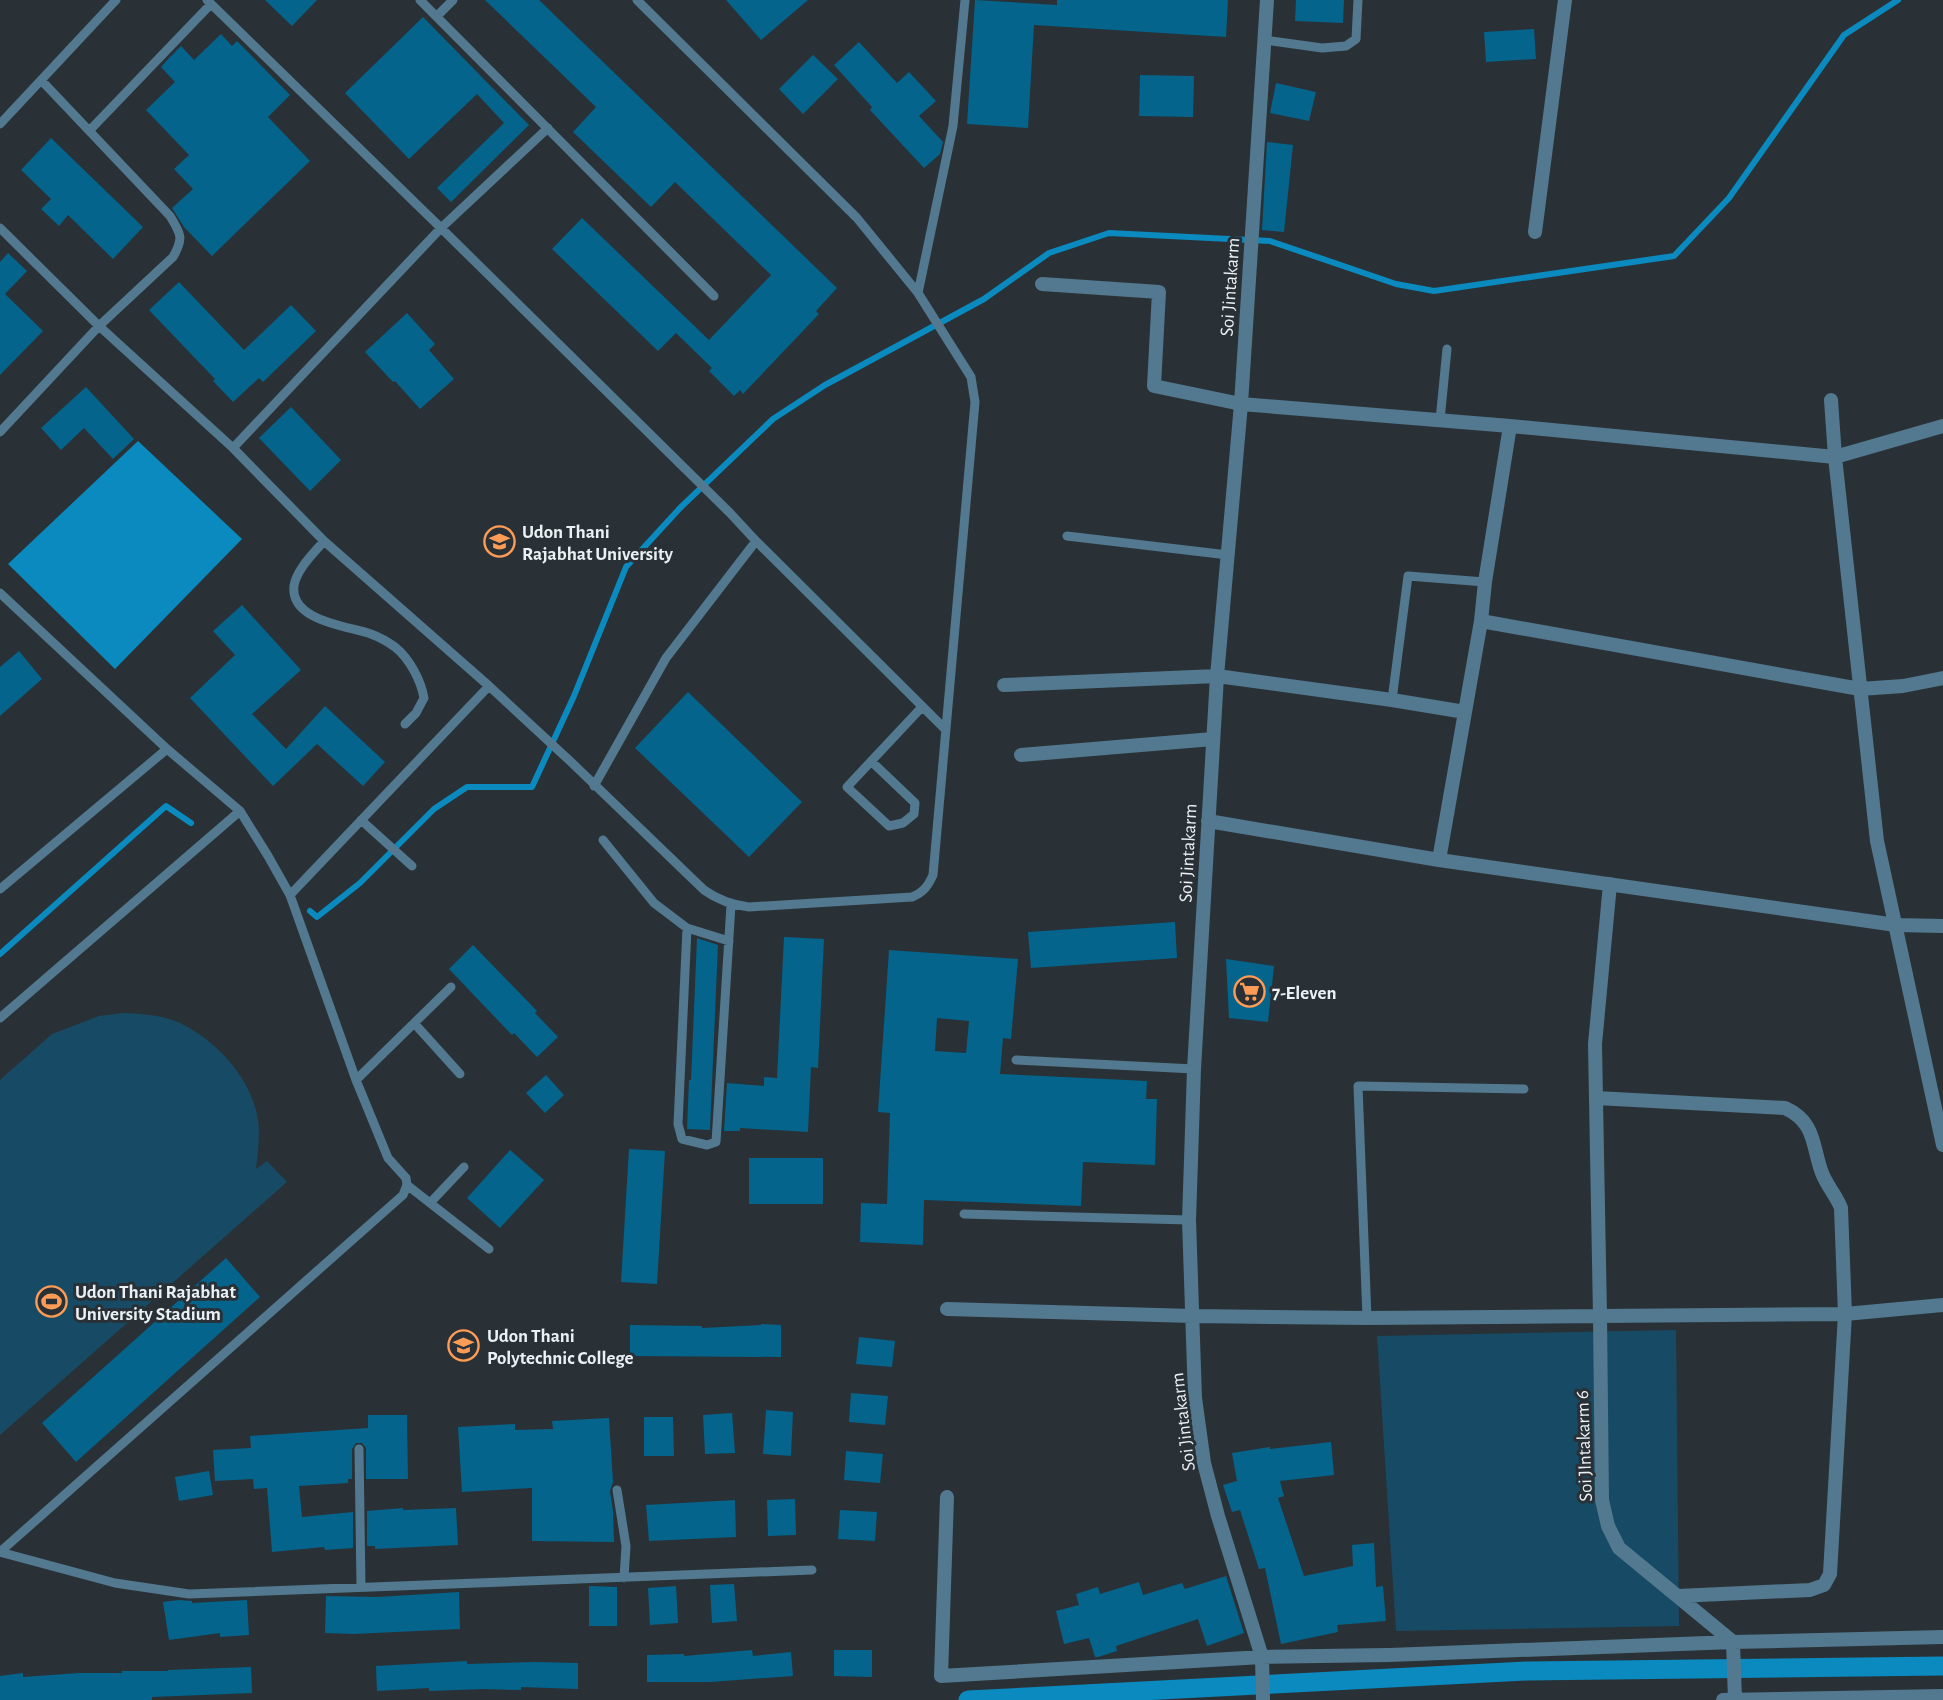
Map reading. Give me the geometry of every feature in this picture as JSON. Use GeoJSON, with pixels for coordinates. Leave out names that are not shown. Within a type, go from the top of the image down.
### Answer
{"type":"FeatureCollection","features":[{"type":"Feature","properties":{"kind":"street","name":"Soi Jintakarm"},"geometry":{"type":"LineString","coordinates":[[1263,1698],[1262,1662],[1204,1463],[1195,1398],[1189,1220],[1194,1069],[1217,676],[1241,404],[1267,0]]}},
{"type":"Feature","properties":{"kind":"street"},"geometry":{"type":"LineString","coordinates":[[1535,232],[1565,0]]}},
{"type":"Feature","properties":{"kind":"street"},"geometry":{"type":"LineString","coordinates":[[1042,284],[1159,292],[1154,386],[1241,404],[1835,457],[1943,426]]}},
{"type":"Feature","properties":{"kind":"street"},"geometry":{"type":"LineString","coordinates":[[1831,400],[1877,841],[1943,1145]]}},
{"type":"Feature","properties":{"kind":"street"},"geometry":{"type":"LineString","coordinates":[[1438,860],[1481,621],[1510,426]]}},
{"type":"Feature","properties":{"kind":"street"},"geometry":{"type":"LineString","coordinates":[[1481,621],[1860,689],[1903,686],[1943,678]]}},
{"type":"Feature","properties":{"kind":"street"},"geometry":{"type":"LineString","coordinates":[[1004,685],[1217,676],[1392,699],[1465,712]]}},
{"type":"Feature","properties":{"kind":"street"},"geometry":{"type":"LineString","coordinates":[[1021,755],[1213,739]]}},
{"type":"Feature","properties":{"kind":"street"},"geometry":{"type":"LineString","coordinates":[[1208,821],[1438,860],[1896,925],[1943,926]]}},
{"type":"Feature","properties":{"kind":"street","name":"Soi JIntakarm 6"},"geometry":{"type":"LineString","coordinates":[[1611,884],[1595,1044],[1602,1500],[1608,1526],[1619,1548],[1733,1642]]}},
{"type":"Feature","properties":{"kind":"street"},"geometry":{"type":"LineString","coordinates":[[1596,1098],[1785,1108],[1797,1114],[1808,1127],[1821,1171],[1841,1208],[1845,1314],[1830,1574],[1824,1585],[1810,1590],[1678,1596]]}},
{"type":"Feature","properties":{"kind":"street"},"geometry":{"type":"LineString","coordinates":[[947,1309],[1367,1318],[1845,1314],[1943,1306]]}},
{"type":"Feature","properties":{"kind":"street"},"geometry":{"type":"LineString","coordinates":[[947,1497],[940,1676],[1390,1655],[1943,1637]]}},
{"type":"Feature","properties":{"kind":"street"},"geometry":{"type":"LineString","coordinates":[[1733,1642],[1732,1699],[1943,1696]]}},
{"type":"Feature","properties":{"kind":"lane"},"geometry":{"type":"LineString","coordinates":[[421,0],[714,296]]}},
{"type":"Feature","properties":{"kind":"lane"},"geometry":{"type":"LineString","coordinates":[[436,16],[453,0]]}},
{"type":"Feature","properties":{"kind":"lane"},"geometry":{"type":"LineString","coordinates":[[0,228],[99,326],[233,448],[324,541],[489,686],[704,890],[718,900],[749,907],[912,897],[922,893],[933,875],[975,402],[971,377],[919,293],[857,218],[637,0]]}},
{"type":"Feature","properties":{"kind":"lane"},"geometry":{"type":"LineString","coordinates":[[919,293],[953,127],[965,0]]}},
{"type":"Feature","properties":{"kind":"lane"},"geometry":{"type":"LineString","coordinates":[[1265,40],[1322,48],[1346,46],[1356,39],[1358,0]]}},
{"type":"Feature","properties":{"kind":"lane"},"geometry":{"type":"LineString","coordinates":[[0,124],[114,1]]}},
{"type":"Feature","properties":{"kind":"lane"},"geometry":{"type":"LineString","coordinates":[[90,130],[209,2],[730,513],[946,730]]}},
{"type":"Feature","properties":{"kind":"lane"},"geometry":{"type":"LineString","coordinates":[[0,432],[99,326],[173,257],[180,244],[180,232],[170,216],[41,79]]}},
{"type":"Feature","properties":{"kind":"lane"},"geometry":{"type":"LineString","coordinates":[[233,448],[441,228],[548,128]]}},
{"type":"Feature","properties":{"kind":"lane"},"geometry":{"type":"LineString","coordinates":[[1440,420],[1447,349]]}},
{"type":"Feature","properties":{"kind":"lane"},"geometry":{"type":"LineString","coordinates":[[1067,536],[1228,555]]}},
{"type":"Feature","properties":{"kind":"lane"},"geometry":{"type":"LineString","coordinates":[[324,541],[298,575],[294,585],[295,598],[303,609],[318,619],[373,635],[397,648],[412,667],[422,687],[424,698],[416,713],[405,724]]}},
{"type":"Feature","properties":{"kind":"lane"},"geometry":{"type":"LineString","coordinates":[[594,786],[666,657],[756,541]]}},
{"type":"Feature","properties":{"kind":"lane"},"geometry":{"type":"LineString","coordinates":[[1392,699],[1408,576],[1485,582]]}},
{"type":"Feature","properties":{"kind":"lane"},"geometry":{"type":"LineString","coordinates":[[0,593],[167,749],[240,811],[290,895],[356,1080],[388,1158],[406,1178],[407,1185],[403,1195],[0,1552]]}},
{"type":"Feature","properties":{"kind":"lane"},"geometry":{"type":"LineString","coordinates":[[290,895],[489,686]]}},
{"type":"Feature","properties":{"kind":"lane"},"geometry":{"type":"LineString","coordinates":[[872,761],[915,803],[914,814],[904,823],[889,826],[847,787],[922,707]]}},
{"type":"Feature","properties":{"kind":"lane"},"geometry":{"type":"LineString","coordinates":[[0,889],[167,749]]}},
{"type":"Feature","properties":{"kind":"lane"},"geometry":{"type":"LineString","coordinates":[[0,1018],[240,811]]}},
{"type":"Feature","properties":{"kind":"lane"},"geometry":{"type":"LineString","coordinates":[[361,820],[412,866]]}},
{"type":"Feature","properties":{"kind":"lane"},"geometry":{"type":"LineString","coordinates":[[603,840],[654,903],[687,928],[729,941]]}},
{"type":"Feature","properties":{"kind":"lane"},"geometry":{"type":"LineString","coordinates":[[687,928],[678,1124],[682,1139],[707,1145],[716,1142],[732,905]]}},
{"type":"Feature","properties":{"kind":"lane"},"geometry":{"type":"LineString","coordinates":[[356,1080],[450,987]]}},
{"type":"Feature","properties":{"kind":"lane"},"geometry":{"type":"LineString","coordinates":[[414,1023],[460,1074]]}},
{"type":"Feature","properties":{"kind":"lane"},"geometry":{"type":"LineString","coordinates":[[1016,1060],[1194,1069]]}},
{"type":"Feature","properties":{"kind":"lane"},"geometry":{"type":"LineString","coordinates":[[1367,1318],[1358,1086],[1524,1089]]}},
{"type":"Feature","properties":{"kind":"lane"},"geometry":{"type":"LineString","coordinates":[[430,1203],[464,1167]]}},
{"type":"Feature","properties":{"kind":"lane"},"geometry":{"type":"LineString","coordinates":[[407,1185],[489,1249]]}},
{"type":"Feature","properties":{"kind":"lane"},"geometry":{"type":"LineString","coordinates":[[964,1214],[1189,1220]]}},
{"type":"Feature","properties":{"kind":"lane"},"geometry":{"type":"LineString","coordinates":[[359,1448],[362,1587]]}},
{"type":"Feature","properties":{"kind":"lane"},"geometry":{"type":"LineString","coordinates":[[617,1490],[626,1546],[624,1578]]}},
{"type":"Feature","properties":{"kind":"lane"},"geometry":{"type":"LineString","coordinates":[[0,1552],[114,1583],[190,1594],[812,1570]]}},
{"type":"Feature","properties":{"kind":"shaded area"},"geometry":{"type":"Polygon","coordinates":[[[124,1013],[158,1016],[178,1022],[218,1049],[240,1075],[254,1104],[259,1132],[256,1169],[267,1161],[287,1182],[0,1435],[0,1080],[52,1034],[99,1016],[124,1013]]]}},
{"type":"Feature","properties":{"kind":"shaded area"},"geometry":{"type":"Polygon","coordinates":[[[1676,1330],[1679,1626],[1396,1631],[1377,1336],[1676,1330]]]}},
{"type":"Feature","properties":{"kind":"water"},"geometry":{"type":"Polygon","coordinates":[[[138,441],[242,539],[115,669],[8,564],[138,441]]]}},
{"type":"Feature","properties":{"kind":"building"},"geometry":{"type":"Polygon","coordinates":[[[265,0],[317,0],[292,26],[265,0]]]}},
{"type":"Feature","properties":{"kind":"building"},"geometry":{"type":"Polygon","coordinates":[[[485,0],[539,0],[837,288],[816,311],[819,314],[743,394],[740,390],[734,396],[709,371],[712,368],[676,333],[658,351],[552,249],[582,218],[709,340],[771,275],[675,182],[651,207],[573,132],[596,107],[485,0]]]}},
{"type":"Feature","properties":{"kind":"building"},"geometry":{"type":"Polygon","coordinates":[[[726,0],[808,0],[761,40],[726,0]]]}},
{"type":"Feature","properties":{"kind":"building"},"geometry":{"type":"Polygon","coordinates":[[[975,0],[1057,5],[1057,0],[1228,0],[1226,37],[1034,25],[1028,128],[967,124],[975,0]]]}},
{"type":"Feature","properties":{"kind":"building"},"geometry":{"type":"Polygon","coordinates":[[[1296,0],[1344,0],[1343,23],[1295,21],[1296,0]]]}},
{"type":"Feature","properties":{"kind":"building"},"geometry":{"type":"Polygon","coordinates":[[[423,17],[529,125],[451,202],[437,188],[504,123],[477,94],[409,159],[345,93],[423,17]]]}},
{"type":"Feature","properties":{"kind":"building"},"geometry":{"type":"Polygon","coordinates":[[[1534,29],[1536,59],[1486,62],[1484,32],[1534,29]]]}},
{"type":"Feature","properties":{"kind":"building"},"geometry":{"type":"Polygon","coordinates":[[[221,34],[232,46],[237,41],[290,95],[268,117],[310,161],[212,256],[184,227],[172,208],[193,189],[174,169],[189,155],[146,110],[175,82],[161,67],[170,57],[181,46],[194,60],[221,34]]]}},
{"type":"Feature","properties":{"kind":"building"},"geometry":{"type":"Polygon","coordinates":[[[859,42],[897,83],[909,72],[936,101],[919,116],[943,142],[940,154],[924,168],[870,110],[872,107],[834,65],[859,42]]]}},
{"type":"Feature","properties":{"kind":"building"},"geometry":{"type":"Polygon","coordinates":[[[813,55],[838,79],[803,114],[779,89],[813,55]]]}},
{"type":"Feature","properties":{"kind":"building"},"geometry":{"type":"Polygon","coordinates":[[[1140,75],[1194,76],[1193,117],[1139,116],[1140,75]]]}},
{"type":"Feature","properties":{"kind":"building"},"geometry":{"type":"Polygon","coordinates":[[[1276,83],[1316,92],[1309,121],[1270,113],[1276,83]]]}},
{"type":"Feature","properties":{"kind":"building"},"geometry":{"type":"Polygon","coordinates":[[[51,138],[143,227],[113,259],[68,215],[59,226],[41,209],[51,199],[21,170],[51,138]]]}},
{"type":"Feature","properties":{"kind":"building"},"geometry":{"type":"Polygon","coordinates":[[[1267,142],[1293,145],[1284,232],[1262,230],[1267,142]]]}},
{"type":"Feature","properties":{"kind":"building"},"geometry":{"type":"Polygon","coordinates":[[[8,253],[27,271],[5,294],[43,331],[0,375],[0,262],[8,253]]]}},
{"type":"Feature","properties":{"kind":"building"},"geometry":{"type":"Polygon","coordinates":[[[179,282],[244,350],[291,305],[316,331],[263,382],[259,378],[233,402],[213,381],[215,379],[149,310],[179,282]]]}},
{"type":"Feature","properties":{"kind":"building"},"geometry":{"type":"Polygon","coordinates":[[[407,313],[435,344],[429,350],[454,379],[420,409],[365,352],[407,313]]]}},
{"type":"Feature","properties":{"kind":"building"},"geometry":{"type":"Polygon","coordinates":[[[86,387],[134,439],[113,459],[84,428],[61,450],[41,428],[86,387]]]}},
{"type":"Feature","properties":{"kind":"building"},"geometry":{"type":"Polygon","coordinates":[[[291,407],[341,460],[310,491],[259,438],[291,407]]]}},
{"type":"Feature","properties":{"kind":"building"},"geometry":{"type":"Polygon","coordinates":[[[242,605],[301,670],[252,714],[286,749],[325,706],[385,762],[363,786],[317,744],[273,786],[190,698],[235,655],[213,631],[242,605]]]}},
{"type":"Feature","properties":{"kind":"building"},"geometry":{"type":"Polygon","coordinates":[[[19,651],[42,679],[0,716],[0,667],[19,651]]]}},
{"type":"Feature","properties":{"kind":"building"},"geometry":{"type":"Polygon","coordinates":[[[688,692],[802,802],[749,857],[635,748],[688,692]]]}},
{"type":"Feature","properties":{"kind":"building"},"geometry":{"type":"Polygon","coordinates":[[[1175,922],[1177,958],[1031,968],[1028,932],[1175,922]]]}},
{"type":"Feature","properties":{"kind":"building"},"geometry":{"type":"Polygon","coordinates":[[[784,937],[824,939],[818,1068],[811,1067],[808,1132],[740,1128],[740,1131],[724,1131],[727,1083],[764,1086],[764,1077],[777,1078],[784,937]]]}},
{"type":"Feature","properties":{"kind":"building"},"geometry":{"type":"Polygon","coordinates":[[[697,938],[718,945],[710,1130],[687,1129],[697,938]]]}},
{"type":"Feature","properties":{"kind":"building"},"geometry":{"type":"Polygon","coordinates":[[[473,945],[537,1011],[535,1013],[558,1037],[537,1057],[514,1033],[512,1035],[449,969],[473,945]]]}},
{"type":"Feature","properties":{"kind":"building"},"geometry":{"type":"Polygon","coordinates":[[[889,950],[1018,959],[1011,1039],[1003,1038],[1000,1074],[1147,1081],[1146,1099],[1157,1099],[1155,1165],[1083,1162],[1081,1206],[924,1200],[923,1245],[860,1242],[861,1203],[887,1204],[890,1113],[878,1112],[889,950]],[[937,1018],[935,1051],[966,1053],[969,1021],[937,1018]]]}},
{"type":"Feature","properties":{"kind":"building","name":"7-Eleven"},"geometry":{"type":"Polygon","coordinates":[[[1226,959],[1274,966],[1268,1022],[1229,1018],[1226,959]]]}},
{"type":"Feature","properties":{"kind":"building"},"geometry":{"type":"Polygon","coordinates":[[[546,1075],[564,1095],[545,1113],[526,1093],[546,1075]]]}},
{"type":"Feature","properties":{"kind":"building"},"geometry":{"type":"Polygon","coordinates":[[[629,1149],[665,1151],[657,1284],[621,1282],[629,1149]]]}},
{"type":"Feature","properties":{"kind":"building"},"geometry":{"type":"Polygon","coordinates":[[[510,1150],[544,1180],[500,1228],[467,1198],[510,1150]]]}},
{"type":"Feature","properties":{"kind":"building"},"geometry":{"type":"Polygon","coordinates":[[[749,1158],[823,1158],[823,1204],[749,1204],[749,1158]]]}},
{"type":"Feature","properties":{"kind":"building"},"geometry":{"type":"Polygon","coordinates":[[[226,1258],[260,1297],[76,1462],[42,1423],[226,1258]]]}},
{"type":"Feature","properties":{"kind":"building"},"geometry":{"type":"Polygon","coordinates":[[[630,1325],[702,1328],[781,1325],[781,1357],[630,1356],[630,1325]]]}},
{"type":"Feature","properties":{"kind":"building"},"geometry":{"type":"Polygon","coordinates":[[[859,1337],[895,1341],[892,1367],[856,1364],[859,1337]]]}},
{"type":"Feature","properties":{"kind":"building"},"geometry":{"type":"Polygon","coordinates":[[[851,1393],[888,1396],[885,1425],[849,1422],[851,1393]]]}},
{"type":"Feature","properties":{"kind":"building"},"geometry":{"type":"Polygon","coordinates":[[[766,1410],[793,1412],[791,1456],[763,1454],[766,1410]]]}},
{"type":"Feature","properties":{"kind":"building"},"geometry":{"type":"Polygon","coordinates":[[[732,1413],[735,1453],[705,1454],[703,1415],[732,1413]]]}},
{"type":"Feature","properties":{"kind":"building"},"geometry":{"type":"Polygon","coordinates":[[[368,1415],[407,1415],[408,1479],[366,1479],[366,1448],[362,1443],[356,1443],[352,1449],[352,1479],[348,1479],[348,1483],[299,1486],[302,1517],[353,1512],[353,1548],[325,1550],[324,1547],[272,1552],[267,1488],[254,1489],[253,1479],[215,1481],[213,1450],[251,1448],[250,1436],[368,1428],[368,1415]]]}},
{"type":"Feature","properties":{"kind":"building"},"geometry":{"type":"Polygon","coordinates":[[[644,1417],[673,1417],[674,1456],[644,1456],[644,1417]]]}},
{"type":"Feature","properties":{"kind":"building"},"geometry":{"type":"Polygon","coordinates":[[[609,1418],[614,1542],[532,1541],[532,1488],[462,1492],[458,1427],[515,1424],[515,1430],[553,1429],[552,1421],[609,1418]]]}},
{"type":"Feature","properties":{"kind":"building"},"geometry":{"type":"Polygon","coordinates":[[[1331,1442],[1334,1475],[1280,1481],[1284,1496],[1278,1498],[1304,1576],[1353,1566],[1352,1545],[1374,1543],[1376,1587],[1383,1586],[1386,1621],[1337,1625],[1338,1632],[1281,1644],[1265,1568],[1259,1569],[1240,1510],[1232,1512],[1223,1485],[1237,1481],[1232,1453],[1331,1442]]]}},
{"type":"Feature","properties":{"kind":"building"},"geometry":{"type":"Polygon","coordinates":[[[846,1451],[883,1454],[880,1483],[844,1480],[846,1451]]]}},
{"type":"Feature","properties":{"kind":"building"},"geometry":{"type":"Polygon","coordinates":[[[209,1471],[213,1495],[179,1501],[175,1477],[209,1471]]]}},
{"type":"Feature","properties":{"kind":"building"},"geometry":{"type":"Polygon","coordinates":[[[795,1499],[796,1535],[768,1536],[767,1500],[795,1499]]]}},
{"type":"Feature","properties":{"kind":"building"},"geometry":{"type":"Polygon","coordinates":[[[735,1500],[736,1537],[649,1541],[646,1505],[735,1500]]]}},
{"type":"Feature","properties":{"kind":"building"},"geometry":{"type":"Polygon","coordinates":[[[456,1508],[458,1545],[375,1549],[375,1546],[367,1546],[367,1511],[456,1508]]]}},
{"type":"Feature","properties":{"kind":"building"},"geometry":{"type":"Polygon","coordinates":[[[840,1510],[877,1512],[875,1541],[838,1539],[840,1510]]]}},
{"type":"Feature","properties":{"kind":"building"},"geometry":{"type":"Polygon","coordinates":[[[1226,1576],[1244,1633],[1207,1646],[1198,1619],[1116,1646],[1117,1651],[1098,1657],[1095,1657],[1089,1638],[1064,1644],[1056,1611],[1079,1605],[1076,1594],[1098,1587],[1100,1594],[1139,1582],[1143,1595],[1182,1583],[1185,1589],[1226,1576]]]}},
{"type":"Feature","properties":{"kind":"building"},"geometry":{"type":"Polygon","coordinates":[[[734,1584],[737,1621],[712,1623],[710,1585],[734,1584]]]}},
{"type":"Feature","properties":{"kind":"building"},"geometry":{"type":"Polygon","coordinates":[[[589,1586],[617,1587],[617,1626],[589,1626],[589,1586]]]}},
{"type":"Feature","properties":{"kind":"building"},"geometry":{"type":"Polygon","coordinates":[[[676,1586],[678,1623],[650,1625],[648,1588],[676,1586]]]}},
{"type":"Feature","properties":{"kind":"building"},"geometry":{"type":"Polygon","coordinates":[[[459,1592],[460,1629],[325,1633],[326,1596],[377,1597],[459,1592]]]}},
{"type":"Feature","properties":{"kind":"building"},"geometry":{"type":"Polygon","coordinates":[[[179,1600],[192,1603],[247,1600],[249,1635],[220,1637],[220,1633],[169,1640],[163,1602],[179,1600]]]}},
{"type":"Feature","properties":{"kind":"building"},"geometry":{"type":"Polygon","coordinates":[[[752,1650],[753,1656],[791,1652],[793,1676],[710,1682],[647,1682],[647,1655],[684,1656],[752,1650]]]}},
{"type":"Feature","properties":{"kind":"building"},"geometry":{"type":"Polygon","coordinates":[[[834,1650],[872,1650],[872,1677],[834,1676],[834,1650]]]}},
{"type":"Feature","properties":{"kind":"building"},"geometry":{"type":"Polygon","coordinates":[[[467,1661],[467,1664],[578,1663],[578,1689],[521,1687],[521,1690],[429,1691],[429,1688],[377,1691],[376,1666],[467,1661]]]}},
{"type":"Feature","properties":{"kind":"building"},"geometry":{"type":"Polygon","coordinates":[[[251,1667],[252,1693],[152,1697],[152,1700],[0,1700],[0,1676],[23,1673],[23,1677],[251,1667]]]}},
{"type":"Feature","properties":{"kind":"waterway"},"geometry":{"type":"LineString","coordinates":[[310,911],[317,917],[360,883],[434,809],[467,787],[532,787],[574,696],[626,567],[680,508],[773,419],[825,385],[984,299],[1049,253],[1109,233],[1270,241],[1396,284],[1434,291],[1674,256],[1729,198],[1844,35],[1898,0]]}},
{"type":"Feature","properties":{"kind":"waterway"},"geometry":{"type":"LineString","coordinates":[[0,954],[166,806],[191,823]]}},
{"type":"Feature","properties":{"kind":"waterway"},"geometry":{"type":"LineString","coordinates":[[968,1700],[1527,1671],[1943,1666]]}},
{"type":"Feature","properties":{"kind":"place","name":"Udon Thani Rajabhat University"},"geometry":{"type":"Point","coordinates":[499,542]}},
{"type":"Feature","properties":{"kind":"place","name":"7-Eleven"},"geometry":{"type":"Point","coordinates":[1249,992]}},
{"type":"Feature","properties":{"kind":"place","name":"Udon Thani Rajabhat University Stadium"},"geometry":{"type":"Point","coordinates":[52,1302]}},
{"type":"Feature","properties":{"kind":"place","name":"Udon Thani Polytechnic College"},"geometry":{"type":"Point","coordinates":[464,1346]}}]}
